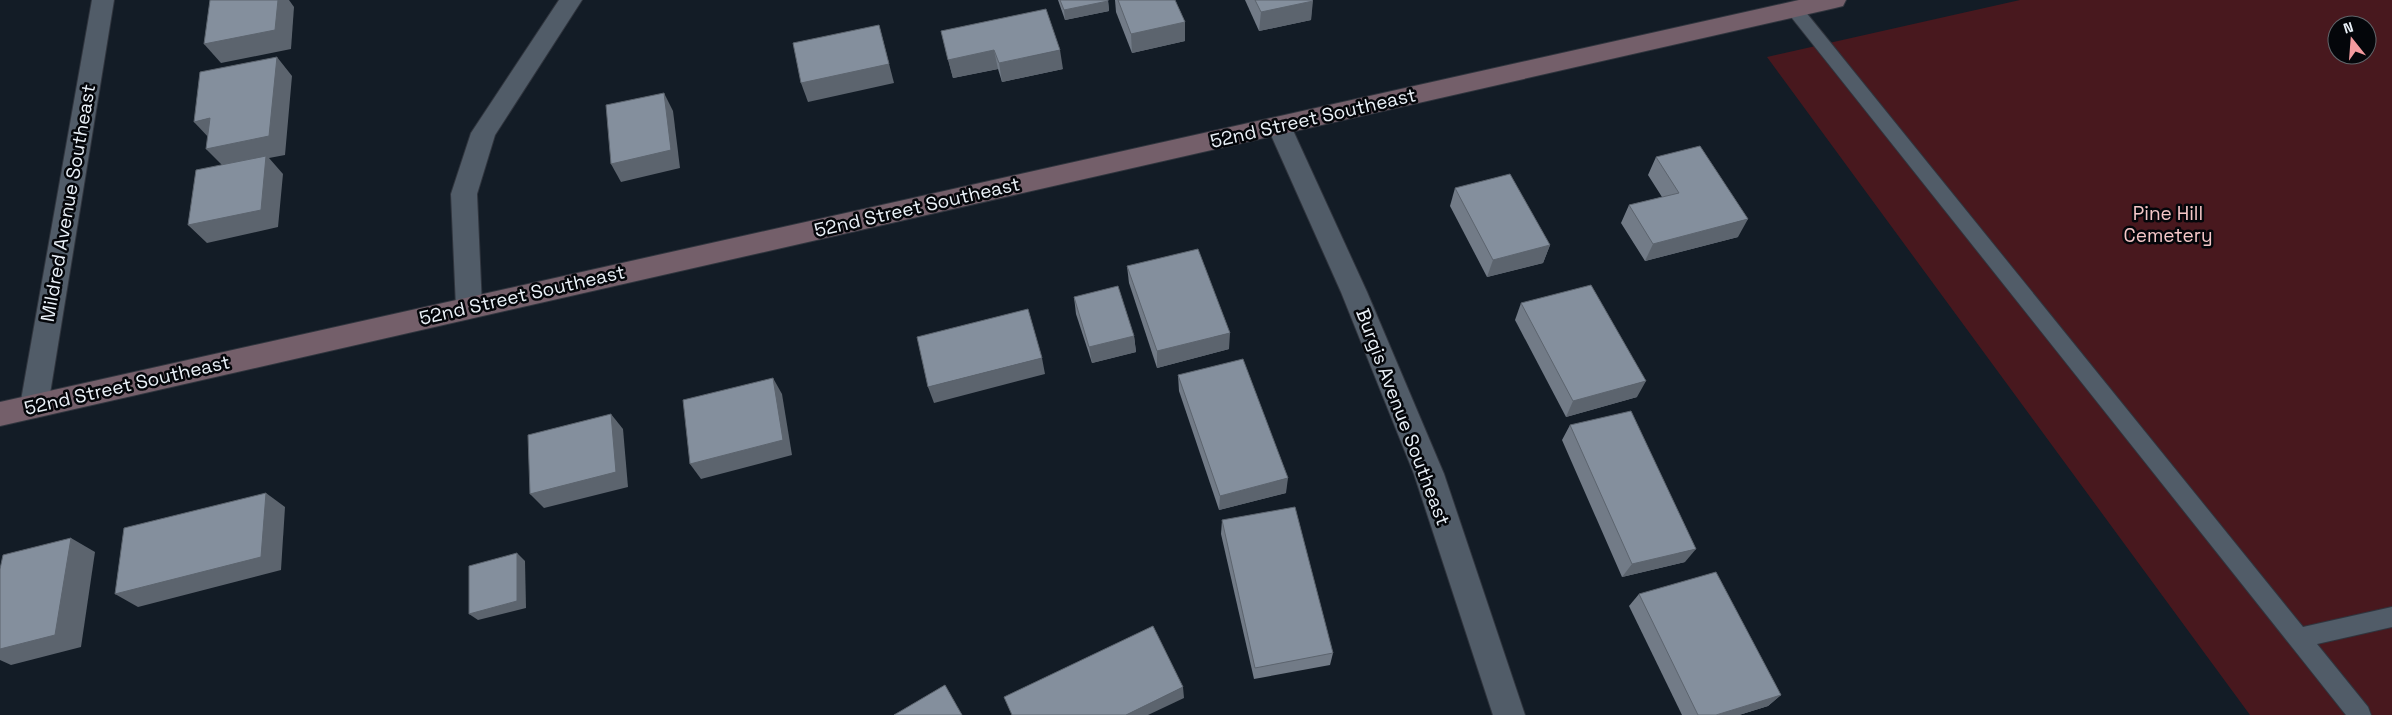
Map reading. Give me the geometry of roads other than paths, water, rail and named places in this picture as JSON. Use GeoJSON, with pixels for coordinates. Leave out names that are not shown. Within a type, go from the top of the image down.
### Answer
{"type":"FeatureCollection","features":[{"type":"Feature","properties":{"kind":"main road","name":"52nd Street Southeast"},"geometry":{"type":"LineString","coordinates":[[0,414],[1835,0]]}},
{"type":"Feature","properties":{"kind":"street","name":"Mildred Avenue Southeast"},"geometry":{"type":"LineString","coordinates":[[34,406],[103,0]]}},
{"type":"Feature","properties":{"kind":"street"},"geometry":{"type":"LineString","coordinates":[[469,307],[464,194],[483,133],[571,0]]}},
{"type":"Feature","properties":{"kind":"street","name":"Burgis Avenue Southeast"},"geometry":{"type":"LineString","coordinates":[[1279,126],[1354,292],[1429,474],[1509,715]]}},
{"type":"Feature","properties":{"kind":"lane"},"geometry":{"type":"LineString","coordinates":[[1794,9],[2360,715]]}},
{"type":"Feature","properties":{"kind":"lane"},"geometry":{"type":"LineString","coordinates":[[2300,638],[2392,617]]}},
{"type":"Feature","properties":{"kind":"park label","name":"Pine Hill Cemetery"},"geometry":{"type":"Point","coordinates":[2168,224]}}]}
